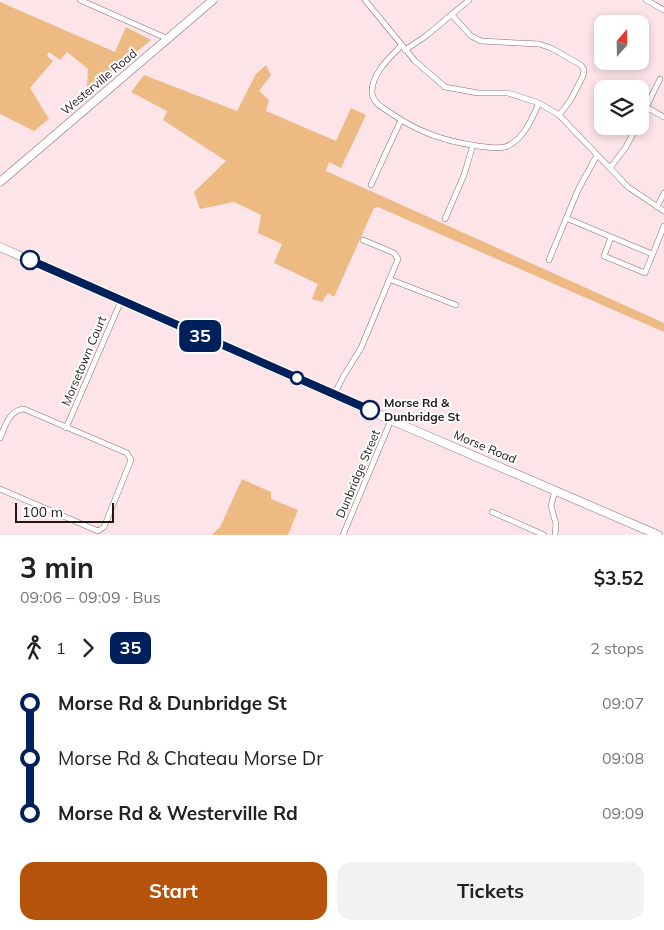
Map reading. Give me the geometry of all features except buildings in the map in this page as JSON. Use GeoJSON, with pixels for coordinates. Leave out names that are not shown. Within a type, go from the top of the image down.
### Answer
{"type":"FeatureCollection","features":[{"type":"Feature","properties":{"kind":"main road","name":"Westerville Road"},"geometry":{"type":"LineString","coordinates":[[0,182],[213,0]]}},
{"type":"Feature","properties":{"kind":"main road","name":"Morse Road"},"geometry":{"type":"LineString","coordinates":[[0,247],[391,420],[658,535]]}},
{"type":"Feature","properties":{"kind":"street"},"geometry":{"type":"LineString","coordinates":[[80,0],[168,39]]}},
{"type":"Feature","properties":{"kind":"street"},"geometry":{"type":"LineString","coordinates":[[364,0],[404,47],[414,62],[445,87],[478,93],[508,93],[539,103],[559,115],[628,187],[664,211]]}},
{"type":"Feature","properties":{"kind":"street"},"geometry":{"type":"LineString","coordinates":[[469,0],[426,36],[404,47],[382,66],[372,89],[374,101],[401,120],[431,136],[458,143],[504,147],[519,139],[539,103]]}},
{"type":"Feature","properties":{"kind":"street"},"geometry":{"type":"LineString","coordinates":[[646,0],[664,10]]}},
{"type":"Feature","properties":{"kind":"street"},"geometry":{"type":"LineString","coordinates":[[452,14],[471,36],[481,41],[539,44],[551,48],[581,65],[584,70],[583,76],[570,100],[559,115]]}},
{"type":"Feature","properties":{"kind":"street"},"geometry":{"type":"LineString","coordinates":[[649,101],[660,79]]}},
{"type":"Feature","properties":{"kind":"street"},"geometry":{"type":"LineString","coordinates":[[649,109],[664,117]]}},
{"type":"Feature","properties":{"kind":"street"},"geometry":{"type":"LineString","coordinates":[[371,185],[401,120]]}},
{"type":"Feature","properties":{"kind":"street"},"geometry":{"type":"LineString","coordinates":[[610,168],[626,147],[632,135]]}},
{"type":"Feature","properties":{"kind":"street"},"geometry":{"type":"LineString","coordinates":[[446,219],[464,175],[473,145]]}},
{"type":"Feature","properties":{"kind":"street"},"geometry":{"type":"LineString","coordinates":[[549,260],[578,190],[597,155]]}},
{"type":"Feature","properties":{"kind":"street"},"geometry":{"type":"LineString","coordinates":[[657,207],[664,193]]}},
{"type":"Feature","properties":{"kind":"street"},"geometry":{"type":"LineString","coordinates":[[566,218],[652,254]]}},
{"type":"Feature","properties":{"kind":"street"},"geometry":{"type":"LineString","coordinates":[[611,237],[604,256],[645,273],[664,226]]}},
{"type":"Feature","properties":{"kind":"street"},"geometry":{"type":"LineString","coordinates":[[334,395],[342,377],[361,348],[398,259],[397,256],[364,240]]}},
{"type":"Feature","properties":{"kind":"street"},"geometry":{"type":"LineString","coordinates":[[389,279],[456,305]]}},
{"type":"Feature","properties":{"kind":"street","name":"Morsetown Court"},"geometry":{"type":"LineString","coordinates":[[66,428],[120,301]]}},
{"type":"Feature","properties":{"kind":"street"},"geometry":{"type":"LineString","coordinates":[[0,438],[8,419],[19,410],[24,409],[127,453],[131,460],[104,527],[98,531],[0,489]]}},
{"type":"Feature","properties":{"kind":"street","name":"Dunbridge Street"},"geometry":{"type":"LineString","coordinates":[[343,535],[391,420]]}},
{"type":"Feature","properties":{"kind":"street"},"geometry":{"type":"LineString","coordinates":[[555,490],[551,506],[556,524],[555,535]]}},
{"type":"Feature","properties":{"kind":"street"},"geometry":{"type":"LineString","coordinates":[[492,512],[544,535]]}},
{"type":"Feature","properties":{"kind":"shaded area"},"geometry":{"type":"Polygon","coordinates":[[[0,2],[115,52],[126,27],[151,40],[90,90],[87,86],[88,69],[67,52],[60,60],[49,52],[47,56],[53,61],[30,88],[49,119],[34,131],[0,114],[0,2]]]}},
{"type":"Feature","properties":{"kind":"shaded area"},"geometry":{"type":"Polygon","coordinates":[[[266,65],[271,75],[259,91],[269,100],[266,111],[336,141],[351,108],[366,115],[341,168],[329,162],[326,171],[664,323],[664,332],[378,207],[374,208],[334,297],[328,293],[322,302],[312,299],[318,284],[274,263],[282,244],[258,233],[261,215],[234,202],[200,209],[194,192],[226,161],[163,120],[167,111],[131,92],[144,75],[237,111],[256,74],[266,65]]]}},
{"type":"Feature","properties":{"kind":"shaded area"},"geometry":{"type":"Polygon","coordinates":[[[242,479],[271,492],[271,499],[298,510],[288,535],[212,535],[220,527],[242,479]]]}},
{"type":"Feature","properties":{"kind":"bus line","name":"35"},"geometry":{"type":"LineString","coordinates":[[30,260],[370,410]]}},
{"type":"Feature","properties":{"kind":"place","name":"Morse Rd & Dunbridge St"},"geometry":{"type":"Point","coordinates":[370,410]}}]}
